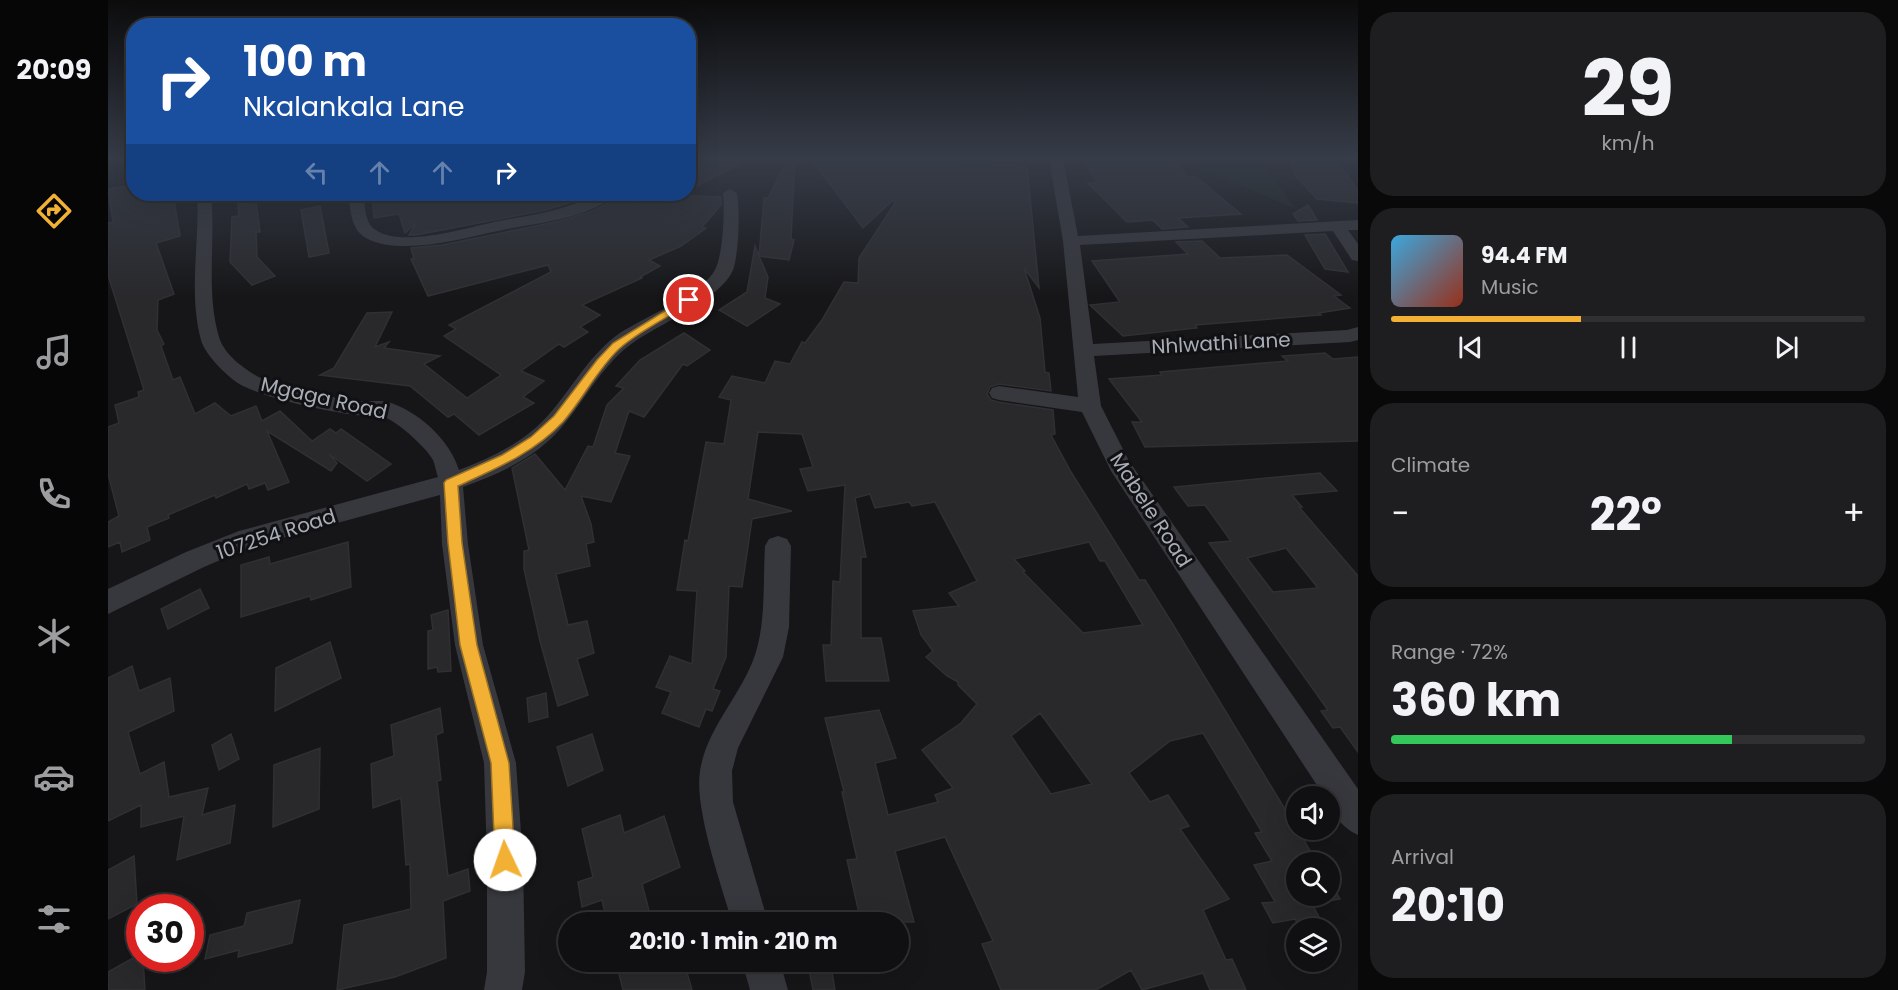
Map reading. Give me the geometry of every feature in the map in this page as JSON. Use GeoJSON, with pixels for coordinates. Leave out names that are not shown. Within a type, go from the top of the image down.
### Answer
{"type":"FeatureCollection","features":[{"type":"Feature","properties":{"kind":"street","name":"Mgaga Road"},"geometry":{"type":"LineString","coordinates":[[205,205],[203,272],[207,317],[211,342],[226,363],[249,381],[278,391],[355,408],[387,409],[422,432],[443,456],[451,483],[455,543],[469,645],[500,763],[505,860],[506,972],[503,990]]}},
{"type":"Feature","properties":{"kind":"street"},"geometry":{"type":"LineString","coordinates":[[361,205],[361,223],[368,232],[387,239],[416,240],[453,236],[559,213],[584,205]]}},
{"type":"Feature","properties":{"kind":"street","name":"107254 Road"},"geometry":{"type":"LineString","coordinates":[[108,602],[192,561],[247,539],[451,483],[507,458],[535,441],[559,418],[601,362],[617,345],[689,300],[720,277],[724,270],[733,214],[732,205]]}},
{"type":"Feature","properties":{"kind":"street","name":"Mabele Road"},"geometry":{"type":"LineString","coordinates":[[1064,205],[1071,241],[1090,406],[1119,465],[1358,818]]}},
{"type":"Feature","properties":{"kind":"street"},"geometry":{"type":"LineString","coordinates":[[1071,241],[1358,225]]}},
{"type":"Feature","properties":{"kind":"street"},"geometry":{"type":"LineString","coordinates":[[1338,227],[1358,256]]}},
{"type":"Feature","properties":{"kind":"street","name":"Nhlwathi Lane"},"geometry":{"type":"LineString","coordinates":[[1083,351],[1350,336],[1358,333]]}},
{"type":"Feature","properties":{"kind":"street"},"geometry":{"type":"LineString","coordinates":[[999,393],[1090,406]]}},
{"type":"Feature","properties":{"kind":"street"},"geometry":{"type":"LineString","coordinates":[[747,912],[716,802],[716,771],[724,743],[769,657],[775,627],[778,546]]}},
{"type":"Feature","properties":{"kind":"street"},"geometry":{"type":"LineString","coordinates":[[764,972],[769,990]]}},
{"type":"Feature","properties":{"kind":"building"},"geometry":{"type":"Polygon","coordinates":[[[110,205],[175,205],[180,236],[156,243],[174,294],[158,300],[157,330],[164,344],[161,346],[173,380],[180,377],[195,414],[215,403],[231,416],[256,406],[262,421],[280,411],[312,441],[330,429],[336,433],[341,429],[391,464],[367,481],[329,454],[337,463],[331,471],[267,431],[289,482],[268,490],[265,483],[249,489],[247,484],[216,498],[215,495],[168,515],[169,518],[147,527],[150,540],[122,552],[120,542],[108,547],[108,522],[119,516],[108,474],[108,427],[119,423],[115,405],[139,397],[138,392],[144,390],[108,275],[108,223],[113,222],[110,205]]]}},
{"type":"Feature","properties":{"kind":"building"},"geometry":{"type":"Polygon","coordinates":[[[238,205],[257,205],[260,232],[256,232],[257,257],[275,276],[252,285],[230,262],[232,217],[239,216],[238,205]]]}},
{"type":"Feature","properties":{"kind":"building"},"geometry":{"type":"Polygon","coordinates":[[[373,205],[561,205],[416,235],[409,235],[416,223],[405,233],[399,214],[374,218],[373,205]]]}},
{"type":"Feature","properties":{"kind":"building"},"geometry":{"type":"Polygon","coordinates":[[[604,205],[721,205],[702,227],[706,228],[681,246],[649,260],[660,266],[640,277],[642,278],[582,305],[600,315],[580,327],[588,332],[564,347],[559,344],[521,371],[544,381],[523,397],[534,403],[479,435],[454,414],[448,417],[410,386],[320,375],[334,368],[367,313],[392,312],[375,347],[389,342],[384,348],[440,356],[424,364],[467,398],[501,375],[444,336],[456,329],[449,325],[551,272],[548,265],[428,296],[411,259],[414,259],[411,248],[442,245],[560,221],[604,205]]]}},
{"type":"Feature","properties":{"kind":"building"},"geometry":{"type":"Polygon","coordinates":[[[763,205],[793,205],[791,239],[794,240],[789,260],[759,256],[763,205]]]}},
{"type":"Feature","properties":{"kind":"building"},"geometry":{"type":"Polygon","coordinates":[[[846,205],[887,205],[863,228],[846,205]]]}},
{"type":"Feature","properties":{"kind":"building"},"geometry":{"type":"Polygon","coordinates":[[[894,205],[1031,205],[1039,288],[1024,268],[1040,318],[1045,372],[1049,373],[1051,391],[999,384],[990,387],[987,394],[991,400],[998,402],[1053,410],[1055,434],[1051,435],[1071,472],[1139,580],[1145,580],[1286,811],[1286,840],[1304,840],[1311,852],[1286,852],[1286,906],[1313,906],[1320,918],[1286,918],[1286,921],[1273,923],[1262,903],[1275,902],[1254,865],[1272,861],[1255,833],[1262,832],[1203,733],[1170,741],[1129,773],[1150,802],[1168,795],[1189,826],[1180,829],[1229,899],[1203,910],[1226,960],[1232,959],[1246,990],[1210,990],[1203,973],[1142,990],[1131,970],[1096,990],[1001,990],[982,944],[993,941],[945,837],[895,851],[914,922],[909,922],[909,912],[859,912],[847,860],[857,859],[842,792],[844,792],[825,718],[879,710],[896,758],[875,763],[888,815],[938,802],[935,795],[953,788],[922,750],[961,723],[977,704],[958,685],[958,682],[947,676],[926,657],[933,651],[921,635],[913,611],[959,606],[949,593],[977,581],[935,502],[912,506],[909,502],[875,508],[870,494],[855,498],[866,557],[861,557],[861,638],[881,638],[889,681],[826,681],[823,645],[831,645],[833,581],[840,582],[845,485],[808,491],[800,469],[813,467],[802,434],[758,432],[748,499],[792,511],[752,519],[742,587],[729,586],[726,657],[713,689],[720,691],[712,711],[706,709],[699,727],[662,713],[671,692],[656,687],[670,656],[692,664],[697,591],[677,590],[706,442],[724,444],[731,400],[719,397],[732,376],[765,383],[775,361],[790,364],[802,342],[805,343],[822,320],[844,282],[858,283],[859,258],[894,205]],[[1089,542],[1014,559],[1025,571],[1023,572],[1083,633],[1143,625],[1105,561],[1100,561],[1089,542]],[[1040,713],[1011,736],[1051,794],[1092,784],[1040,713]]]}},
{"type":"Feature","properties":{"kind":"building"},"geometry":{"type":"Polygon","coordinates":[[[1110,205],[1230,205],[1241,214],[1178,218],[1188,227],[1162,229],[1153,220],[1127,222],[1110,205]]]}},
{"type":"Feature","properties":{"kind":"building"},"geometry":{"type":"Polygon","coordinates":[[[1308,205],[1317,220],[1298,221],[1293,214],[1308,205]]]}},
{"type":"Feature","properties":{"kind":"building"},"geometry":{"type":"Polygon","coordinates":[[[320,206],[329,253],[309,257],[301,210],[320,206]]]}},
{"type":"Feature","properties":{"kind":"building"},"geometry":{"type":"Polygon","coordinates":[[[1325,234],[1348,272],[1325,269],[1305,235],[1325,234]]]}},
{"type":"Feature","properties":{"kind":"building"},"geometry":{"type":"Polygon","coordinates":[[[1202,241],[1220,258],[1287,255],[1341,295],[1334,296],[1350,308],[1319,313],[1321,315],[1195,325],[1197,328],[1123,336],[1090,305],[1120,302],[1092,261],[1188,254],[1176,242],[1202,241]]]}},
{"type":"Feature","properties":{"kind":"building"},"geometry":{"type":"Polygon","coordinates":[[[755,246],[768,277],[765,298],[780,304],[747,326],[719,310],[747,292],[755,246]]]}},
{"type":"Feature","properties":{"kind":"building"},"geometry":{"type":"Polygon","coordinates":[[[684,333],[710,350],[687,366],[683,364],[644,417],[629,411],[615,453],[630,456],[611,502],[581,496],[591,524],[594,542],[586,544],[590,566],[556,574],[568,625],[587,621],[594,653],[577,659],[588,695],[558,706],[540,641],[524,569],[524,551],[529,550],[512,468],[535,454],[565,490],[588,446],[593,447],[607,405],[624,388],[616,386],[640,360],[684,333]]]}},
{"type":"Feature","properties":{"kind":"building"},"geometry":{"type":"Polygon","coordinates":[[[1325,353],[1333,359],[1358,357],[1358,441],[1145,447],[1132,422],[1142,422],[1109,379],[1162,375],[1160,372],[1288,361],[1282,356],[1325,353]]]}},
{"type":"Feature","properties":{"kind":"building"},"geometry":{"type":"Polygon","coordinates":[[[1320,473],[1337,491],[1292,495],[1302,507],[1299,507],[1358,576],[1358,752],[1340,727],[1333,728],[1321,711],[1328,710],[1209,543],[1231,541],[1205,505],[1188,506],[1174,487],[1320,473]],[[1286,548],[1247,558],[1273,592],[1318,588],[1286,548]]]}},
{"type":"Feature","properties":{"kind":"building"},"geometry":{"type":"Polygon","coordinates":[[[348,542],[351,587],[311,600],[310,596],[241,617],[241,565],[269,557],[270,564],[348,542]]]}},
{"type":"Feature","properties":{"kind":"building"},"geometry":{"type":"Polygon","coordinates":[[[200,589],[209,608],[168,629],[161,609],[200,589]]]}},
{"type":"Feature","properties":{"kind":"building"},"geometry":{"type":"Polygon","coordinates":[[[448,610],[451,671],[438,672],[437,667],[428,669],[428,631],[433,630],[431,615],[448,610]]]}},
{"type":"Feature","properties":{"kind":"building"},"geometry":{"type":"Polygon","coordinates":[[[330,642],[341,678],[275,711],[276,668],[330,642]]]}},
{"type":"Feature","properties":{"kind":"building"},"geometry":{"type":"Polygon","coordinates":[[[132,666],[139,691],[170,678],[174,711],[128,732],[140,774],[164,762],[169,797],[208,788],[202,815],[235,805],[230,843],[177,860],[184,816],[141,827],[141,805],[108,821],[108,678],[132,666]]]}},
{"type":"Feature","properties":{"kind":"building"},"geometry":{"type":"Polygon","coordinates":[[[546,693],[548,717],[529,722],[527,698],[546,693]]]}},
{"type":"Feature","properties":{"kind":"building"},"geometry":{"type":"Polygon","coordinates":[[[440,708],[443,732],[436,735],[441,780],[437,781],[448,876],[468,869],[470,891],[443,901],[446,958],[395,977],[337,990],[344,925],[411,909],[410,864],[406,865],[401,798],[373,808],[371,764],[394,756],[391,725],[440,708]]]}},
{"type":"Feature","properties":{"kind":"building"},"geometry":{"type":"Polygon","coordinates":[[[231,734],[239,759],[219,770],[212,745],[231,734]]]}},
{"type":"Feature","properties":{"kind":"building"},"geometry":{"type":"Polygon","coordinates":[[[592,734],[603,770],[568,786],[557,747],[592,734]]]}},
{"type":"Feature","properties":{"kind":"building"},"geometry":{"type":"Polygon","coordinates":[[[320,748],[319,809],[273,827],[274,765],[320,748]]]}},
{"type":"Feature","properties":{"kind":"building"},"geometry":{"type":"Polygon","coordinates":[[[620,815],[624,833],[664,816],[680,867],[642,884],[649,912],[605,912],[602,900],[582,907],[578,882],[593,877],[582,829],[620,815]]]}},
{"type":"Feature","properties":{"kind":"building"},"geometry":{"type":"Polygon","coordinates":[[[134,856],[136,894],[126,894],[126,910],[108,919],[108,870],[134,856]]]}},
{"type":"Feature","properties":{"kind":"building"},"geometry":{"type":"Polygon","coordinates":[[[300,900],[292,943],[238,957],[239,950],[205,959],[210,935],[244,926],[247,913],[300,900]]]}},
{"type":"Feature","properties":{"kind":"building"},"geometry":{"type":"Polygon","coordinates":[[[126,962],[126,972],[144,972],[145,990],[108,990],[108,972],[126,962]]]}},
{"type":"Feature","properties":{"kind":"building"},"geometry":{"type":"Polygon","coordinates":[[[618,972],[687,972],[692,990],[623,990],[618,972]]]}},
{"type":"Feature","properties":{"kind":"building"},"geometry":{"type":"Polygon","coordinates":[[[809,972],[832,972],[835,990],[813,990],[809,972]]]}},
{"type":"Feature","properties":{"kind":"route"},"geometry":{"type":"LineString","coordinates":[[505,860],[500,763],[469,645],[455,543],[451,483],[507,458],[535,441],[559,418],[601,362],[617,345],[689,300]]}}]}
